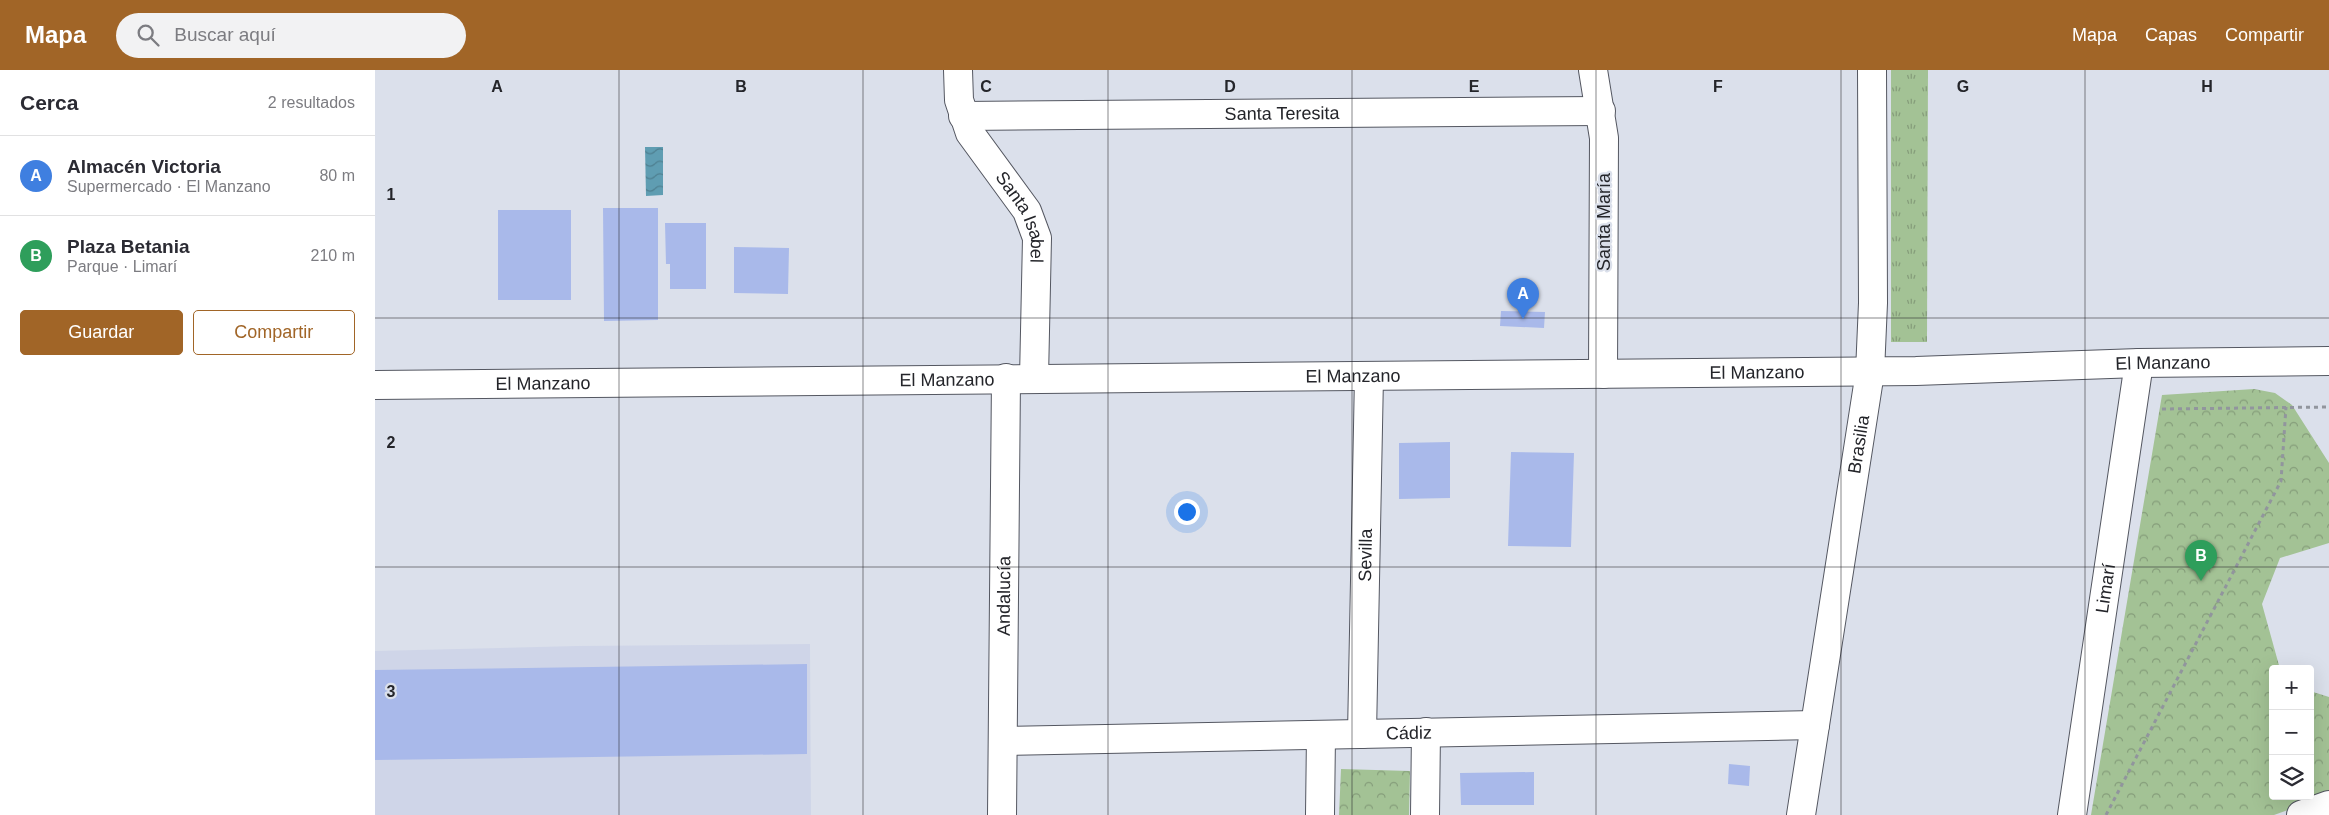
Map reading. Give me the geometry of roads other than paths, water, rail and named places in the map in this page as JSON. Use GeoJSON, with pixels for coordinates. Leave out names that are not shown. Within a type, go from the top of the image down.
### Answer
{"type":"FeatureCollection","features":[{"type":"Feature","properties":{"kind":"street","name":"Santa Isabel"},"geometry":{"type":"LineString","coordinates":[[958,70],[959,100],[970,133],[1027,211],[1035,229],[1038,248],[1034,378]]}},
{"type":"Feature","properties":{"kind":"street","name":"Santa María"},"geometry":{"type":"LineString","coordinates":[[1593,70],[1601,111],[1605,163],[1603,374]]}},
{"type":"Feature","properties":{"kind":"street","name":"Brasilia"},"geometry":{"type":"LineString","coordinates":[[1801,815],[1870,372],[1873,303],[1872,70]]}},
{"type":"Feature","properties":{"kind":"street","name":"Santa Teresita"},"geometry":{"type":"LineString","coordinates":[[963,116],[1601,111]]}},
{"type":"Feature","properties":{"kind":"street","name":"El Manzano"},"geometry":{"type":"LineString","coordinates":[[375,385],[1007,378],[1870,372],[2139,363],[2329,361]]}},
{"type":"Feature","properties":{"kind":"street","name":"Limarí"},"geometry":{"type":"LineString","coordinates":[[2072,815],[2139,363]]}},
{"type":"Feature","properties":{"kind":"street","name":"Sevilla"},"geometry":{"type":"LineString","coordinates":[[1362,734],[1369,376]]}},
{"type":"Feature","properties":{"kind":"street","name":"Andalucía"},"geometry":{"type":"LineString","coordinates":[[1002,815],[1007,378]]}},
{"type":"Feature","properties":{"kind":"street","name":"Cádiz"},"geometry":{"type":"LineString","coordinates":[[1003,742],[1815,725]]}},
{"type":"Feature","properties":{"kind":"street"},"geometry":{"type":"LineString","coordinates":[[1425,815],[1426,732]]}},
{"type":"Feature","properties":{"kind":"street"},"geometry":{"type":"LineString","coordinates":[[1320,815],[1321,735]]}},
{"type":"Feature","properties":{"kind":"street"},"geometry":{"type":"LineString","coordinates":[[2301,815],[2329,804]]}},
{"type":"Feature","properties":{"kind":"water"},"geometry":{"type":"Polygon","coordinates":[[[645,147],[663,147],[663,195],[646,196],[645,147]]]}},
{"type":"Feature","properties":{"kind":"place","name":"Almacén Victoria"},"geometry":{"type":"Point","coordinates":[1523,319]}},
{"type":"Feature","properties":{"kind":"place","name":"Plaza Betania"},"geometry":{"type":"Point","coordinates":[2201,581]}}]}
